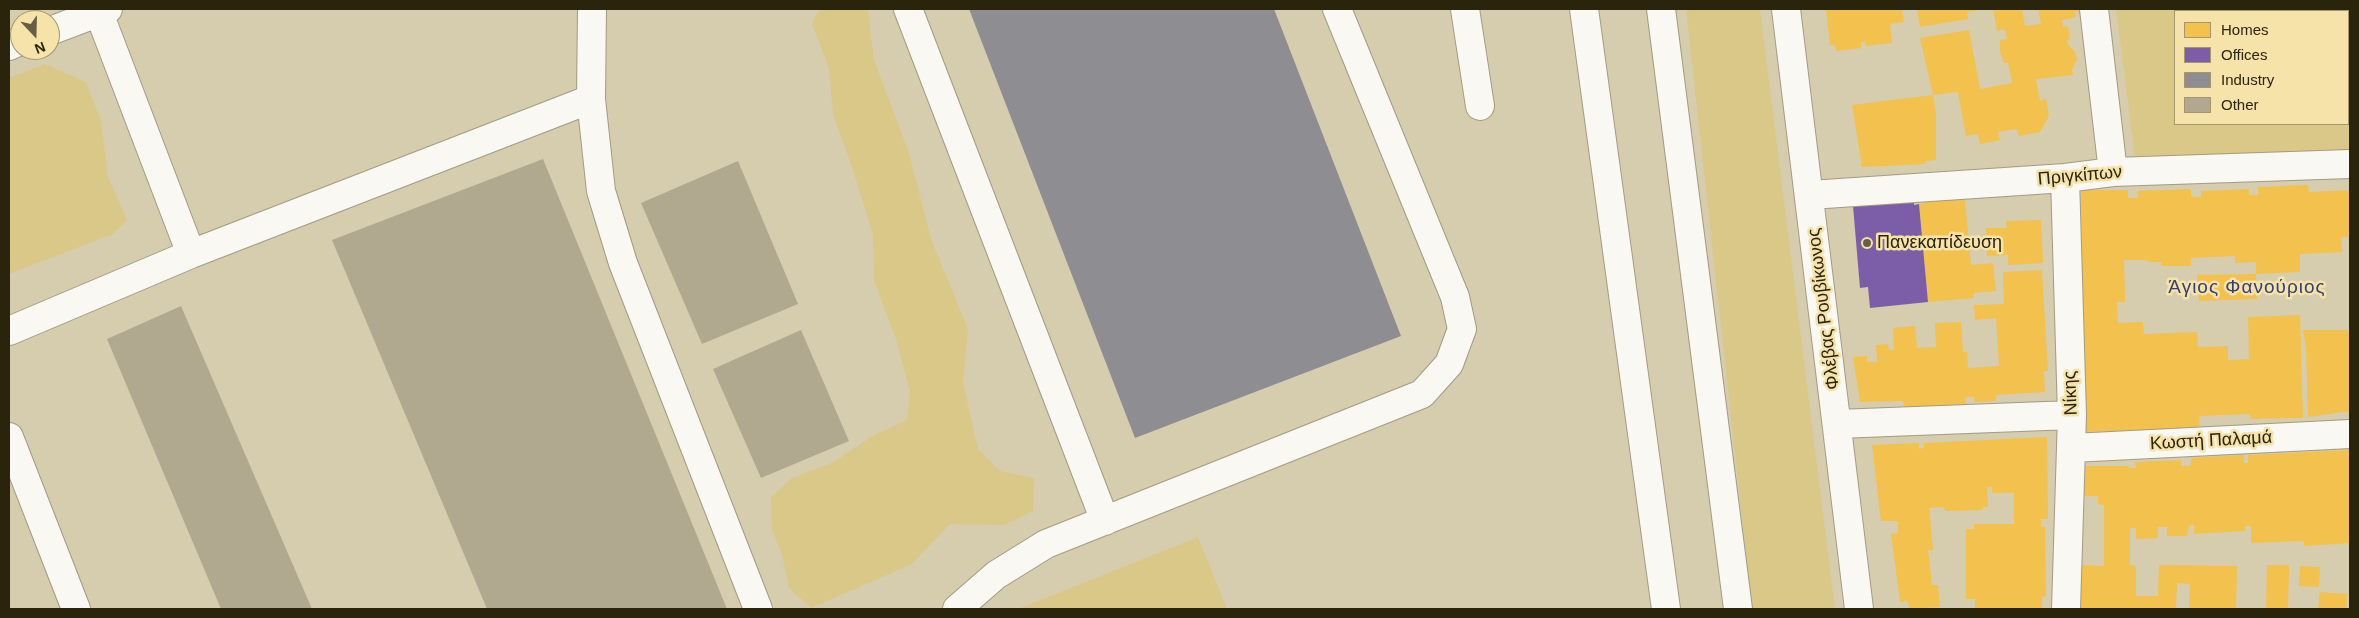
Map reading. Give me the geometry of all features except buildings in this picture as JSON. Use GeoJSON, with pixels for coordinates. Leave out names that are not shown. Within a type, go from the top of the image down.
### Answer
{"type":"FeatureCollection","features":[{"type":"Feature","properties":{"kind":"street"},"geometry":{"type":"LineString","coordinates":[[592,9],[591,99],[601,191],[623,264],[758,609]]}},
{"type":"Feature","properties":{"kind":"street"},"geometry":{"type":"LineString","coordinates":[[908,9],[1104,521]]}},
{"type":"Feature","properties":{"kind":"street"},"geometry":{"type":"LineString","coordinates":[[957,609],[996,575],[1046,544],[1422,394],[1449,364],[1462,329],[1455,297],[1337,9]]}},
{"type":"Feature","properties":{"kind":"street"},"geometry":{"type":"LineString","coordinates":[[1465,9],[1480,106]]}},
{"type":"Feature","properties":{"kind":"street"},"geometry":{"type":"LineString","coordinates":[[1584,9],[1666,609]]}},
{"type":"Feature","properties":{"kind":"street"},"geometry":{"type":"LineString","coordinates":[[1661,9],[1738,609]]}},
{"type":"Feature","properties":{"kind":"street","name":"Φλέβας Ρουβίκωνος"},"geometry":{"type":"LineString","coordinates":[[1786,9],[1859,609]]}},
{"type":"Feature","properties":{"kind":"street"},"geometry":{"type":"LineString","coordinates":[[2094,9],[2113,172]]}},
{"type":"Feature","properties":{"kind":"street"},"geometry":{"type":"LineString","coordinates":[[60,27],[104,11],[191,254]]}},
{"type":"Feature","properties":{"kind":"street"},"geometry":{"type":"LineString","coordinates":[[9,331],[191,254],[591,99]]}},
{"type":"Feature","properties":{"kind":"street","name":"Πριγκίπων"},"geometry":{"type":"LineString","coordinates":[[1810,195],[2064,178],[2113,172],[2350,164]]}},
{"type":"Feature","properties":{"kind":"street","name":"Νίκης"},"geometry":{"type":"LineString","coordinates":[[2064,178],[2072,415],[2066,609]]}},
{"type":"Feature","properties":{"kind":"street"},"geometry":{"type":"LineString","coordinates":[[1838,424],[2072,415]]}},
{"type":"Feature","properties":{"kind":"street","name":"Κωστή Παλαμά"},"geometry":{"type":"LineString","coordinates":[[2072,448],[2350,434]]}},
{"type":"Feature","properties":{"kind":"street"},"geometry":{"type":"LineString","coordinates":[[9,437],[76,609]]}},
{"type":"Feature","properties":{"kind":"shaded area"},"geometry":{"type":"Polygon","coordinates":[[[819,9],[868,9],[874,60],[909,153],[931,239],[968,329],[963,382],[978,449],[1000,471],[1034,478],[1033,511],[1004,525],[950,524],[912,564],[811,608],[789,588],[782,555],[772,530],[771,497],[792,478],[834,462],[874,435],[907,420],[910,391],[896,339],[874,281],[873,234],[833,115],[829,68],[812,24],[819,9]]]}},
{"type":"Feature","properties":{"kind":"shaded area"},"geometry":{"type":"Polygon","coordinates":[[[1686,9],[1760,9],[1835,609],[1752,609],[1686,9]]]}},
{"type":"Feature","properties":{"kind":"shaded area"},"geometry":{"type":"Polygon","coordinates":[[[2116,9],[2350,9],[2350,152],[2135,159],[2116,9]]]}},
{"type":"Feature","properties":{"kind":"shaded area"},"geometry":{"type":"Polygon","coordinates":[[[45,64],[86,82],[101,121],[108,177],[127,220],[113,234],[9,274],[9,78],[45,64]]]}},
{"type":"Feature","properties":{"kind":"shaded area"},"geometry":{"type":"Polygon","coordinates":[[[1198,537],[1227,609],[1018,609],[1198,537]]]}},
{"type":"Feature","properties":{"kind":"place","name":"Πανεκαπίδευση"},"geometry":{"type":"Point","coordinates":[1867,243]}},
{"type":"Feature","properties":{"kind":"district","name":"Άγιος Φανούριος"},"geometry":{"type":"Point","coordinates":[2247,288]}}]}
